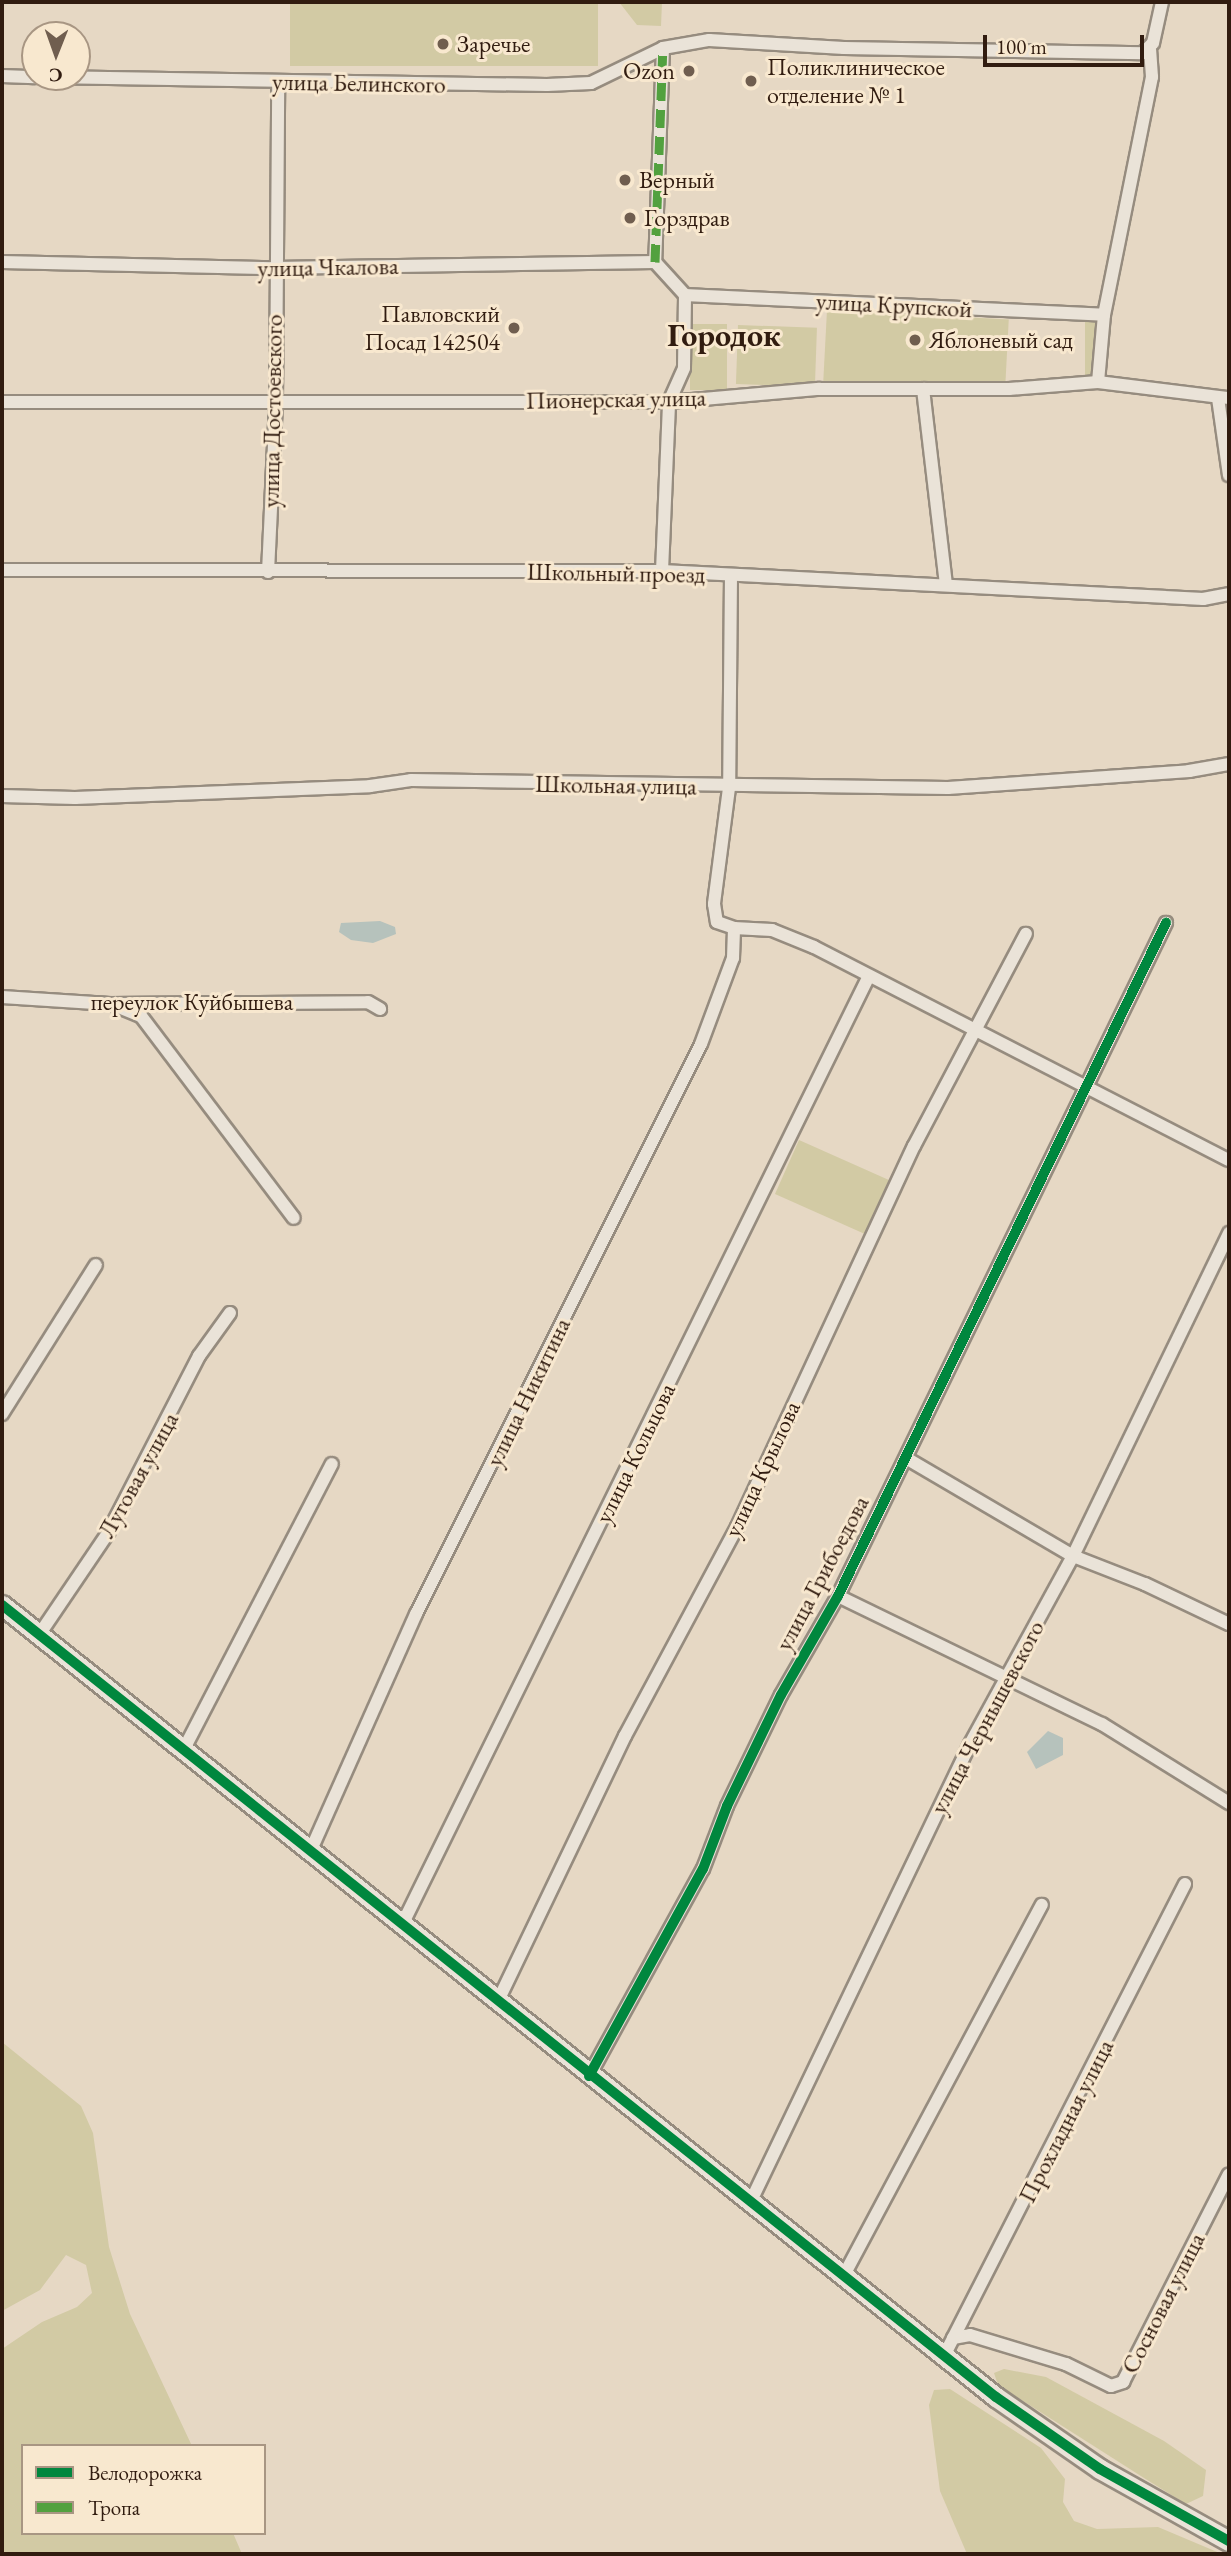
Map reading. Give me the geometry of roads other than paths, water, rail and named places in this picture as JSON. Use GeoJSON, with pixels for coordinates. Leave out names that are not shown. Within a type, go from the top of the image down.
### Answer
{"type":"FeatureCollection","features":[{"type":"Feature","properties":{"kind":"street"},"geometry":{"type":"LineString","coordinates":[[1098,382],[1104,315],[1152,77],[1146,51],[1162,2]]}},
{"type":"Feature","properties":{"kind":"street","name":"улица Белинского"},"geometry":{"type":"LineString","coordinates":[[91,78],[278,82],[591,83],[663,48],[709,40],[844,48],[1146,51]]}},
{"type":"Feature","properties":{"kind":"street"},"geometry":{"type":"LineString","coordinates":[[662,571],[669,402],[684,368],[685,295],[655,262],[663,48]]}},
{"type":"Feature","properties":{"kind":"street"},"geometry":{"type":"LineString","coordinates":[[2,76],[21,77]]}},
{"type":"Feature","properties":{"kind":"street","name":"улица Достоевского"},"geometry":{"type":"LineString","coordinates":[[268,572],[276,400],[273,268],[278,82]]}},
{"type":"Feature","properties":{"kind":"street","name":"улица Чкалова"},"geometry":{"type":"LineString","coordinates":[[2,262],[273,268],[655,262]]}},
{"type":"Feature","properties":{"kind":"street","name":"улица Крупской"},"geometry":{"type":"LineString","coordinates":[[685,295],[1104,315]]}},
{"type":"Feature","properties":{"kind":"street","name":"Пионерская улица"},"geometry":{"type":"LineString","coordinates":[[2,401],[669,402],[819,389],[923,390],[1098,382],[1223,398]]}},
{"type":"Feature","properties":{"kind":"street"},"geometry":{"type":"LineString","coordinates":[[923,390],[946,585]]}},
{"type":"Feature","properties":{"kind":"street"},"geometry":{"type":"LineString","coordinates":[[1223,398],[1229,475]]}},
{"type":"Feature","properties":{"kind":"street","name":"Школьный проезд"},"geometry":{"type":"LineString","coordinates":[[2,570],[662,571],[1203,599],[1229,594]]}},
{"type":"Feature","properties":{"kind":"street"},"geometry":{"type":"LineString","coordinates":[[731,575],[729,788],[714,904],[717,922],[734,928],[772,930],[814,947],[868,978],[1088,1086],[1229,1160]]}},
{"type":"Feature","properties":{"kind":"street","name":"Школьная улица"},"geometry":{"type":"LineString","coordinates":[[2,796],[75,799],[370,786],[411,780],[729,788],[948,788],[1189,771],[1229,764]]}},
{"type":"Feature","properties":{"kind":"street","name":"улица Грибоедова"},"geometry":{"type":"LineString","coordinates":[[589,2076],[667,1940],[781,1695],[838,1596],[1166,923]]}},
{"type":"Feature","properties":{"kind":"street","name":"улица Никитина"},"geometry":{"type":"LineString","coordinates":[[310,1852],[416,1614],[701,1044],[733,958],[734,928]]}},
{"type":"Feature","properties":{"kind":"street","name":"улица Крылова"},"geometry":{"type":"LineString","coordinates":[[497,2003],[631,1724],[737,1527],[914,1146],[1026,934]]}},
{"type":"Feature","properties":{"kind":"street","name":"улица Кольцова"},"geometry":{"type":"LineString","coordinates":[[401,1927],[868,978]]}},
{"type":"Feature","properties":{"kind":"street","name":"переулок Куйбышева"},"geometry":{"type":"LineString","coordinates":[[2,997],[110,1004],[368,1002],[380,1009]]}},
{"type":"Feature","properties":{"kind":"street"},"geometry":{"type":"LineString","coordinates":[[110,1004],[141,1016],[294,1218]]}},
{"type":"Feature","properties":{"kind":"street","name":"улица Чернышевского"},"geometry":{"type":"LineString","coordinates":[[750,2203],[1005,1679],[1073,1556],[1229,1233]]}},
{"type":"Feature","properties":{"kind":"street"},"geometry":{"type":"LineString","coordinates":[[2,1414],[96,1265]]}},
{"type":"Feature","properties":{"kind":"street","name":"Луговая улица"},"geometry":{"type":"LineString","coordinates":[[39,1635],[108,1533],[199,1356],[230,1313]]}},
{"type":"Feature","properties":{"kind":"street"},"geometry":{"type":"LineString","coordinates":[[906,1458],[1073,1556],[1145,1584],[1229,1624]]}},
{"type":"Feature","properties":{"kind":"street"},"geometry":{"type":"LineString","coordinates":[[184,1749],[332,1464]]}},
{"type":"Feature","properties":{"kind":"street"},"geometry":{"type":"LineString","coordinates":[[838,1596],[1101,1724],[1229,1803]]}},
{"type":"Feature","properties":{"kind":"street"},"geometry":{"type":"LineString","coordinates":[[2,1605],[184,1749],[401,1927],[944,2356],[1100,2469],[1229,2541]]}},
{"type":"Feature","properties":{"kind":"street","name":"Прохладная улица"},"geometry":{"type":"LineString","coordinates":[[944,2356],[1185,1884]]}},
{"type":"Feature","properties":{"kind":"street"},"geometry":{"type":"LineString","coordinates":[[843,2277],[1042,1905]]}},
{"type":"Feature","properties":{"kind":"street","name":"Сосновая улица"},"geometry":{"type":"LineString","coordinates":[[953,2338],[970,2334],[1066,2364],[1111,2386],[1123,2382],[1229,2174]]}},
{"type":"Feature","properties":{"kind":"place","name":"Заречье"},"geometry":{"type":"Point","coordinates":[443,44]}},
{"type":"Feature","properties":{"kind":"place","name":"Ozon"},"geometry":{"type":"Point","coordinates":[689,71]}},
{"type":"Feature","properties":{"kind":"place","name":"Поликлиническое отделение № 1"},"geometry":{"type":"Point","coordinates":[751,81]}},
{"type":"Feature","properties":{"kind":"place","name":"Верный"},"geometry":{"type":"Point","coordinates":[625,180]}},
{"type":"Feature","properties":{"kind":"place","name":"Горздрав"},"geometry":{"type":"Point","coordinates":[630,218]}},
{"type":"Feature","properties":{"kind":"place","name":"Павловский Посад 142504"},"geometry":{"type":"Point","coordinates":[514,328]}},
{"type":"Feature","properties":{"kind":"place","name":"Яблоневый сад"},"geometry":{"type":"Point","coordinates":[915,340]}},
{"type":"Feature","properties":{"kind":"district","name":"Городок"},"geometry":{"type":"Point","coordinates":[724,335]}}]}
